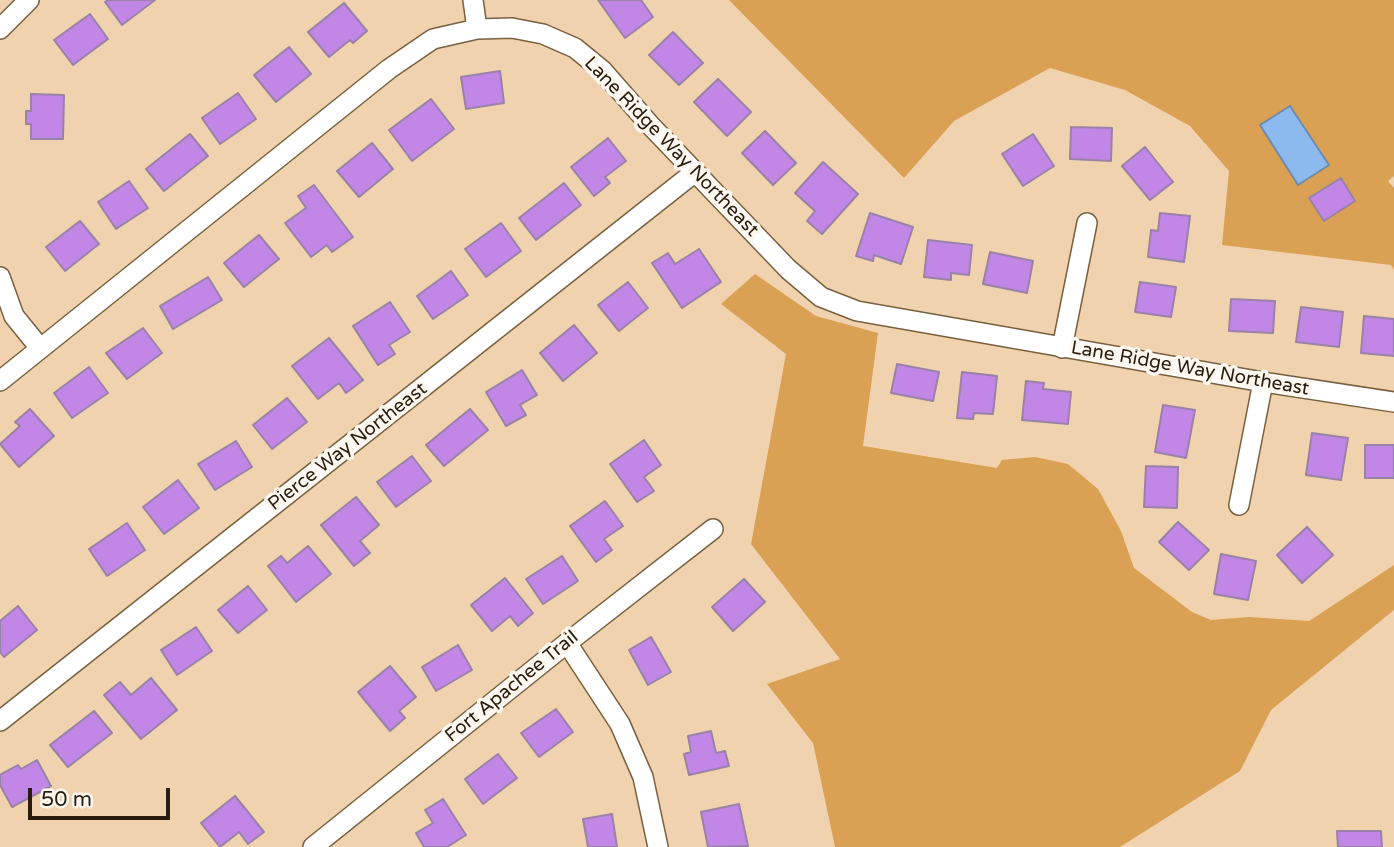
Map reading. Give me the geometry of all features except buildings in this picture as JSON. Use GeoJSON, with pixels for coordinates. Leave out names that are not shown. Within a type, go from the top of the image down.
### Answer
{"type":"FeatureCollection","features":[{"type":"Feature","properties":{"kind":"street"},"geometry":{"type":"LineString","coordinates":[[0,29],[29,0]]}},
{"type":"Feature","properties":{"kind":"street"},"geometry":{"type":"LineString","coordinates":[[473,0],[477,29]]}},
{"type":"Feature","properties":{"kind":"street","name":"Lane Ridge Way Northeast"},"geometry":{"type":"LineString","coordinates":[[0,381],[389,69],[433,39],[477,29],[512,28],[543,34],[575,48],[602,70],[788,269],[821,297],[858,311],[1062,348],[1394,402]]}},
{"type":"Feature","properties":{"kind":"street","name":"Pierce Way Northeast"},"geometry":{"type":"LineString","coordinates":[[0,721],[695,172]]}},
{"type":"Feature","properties":{"kind":"street"},"geometry":{"type":"LineString","coordinates":[[1062,348],[1087,223]]}},
{"type":"Feature","properties":{"kind":"street"},"geometry":{"type":"LineString","coordinates":[[0,277],[14,316],[40,348]]}},
{"type":"Feature","properties":{"kind":"street"},"geometry":{"type":"LineString","coordinates":[[1239,505],[1263,382]]}},
{"type":"Feature","properties":{"kind":"street","name":"Fort Apachee Trail"},"geometry":{"type":"LineString","coordinates":[[313,847],[713,529]]}},
{"type":"Feature","properties":{"kind":"street"},"geometry":{"type":"LineString","coordinates":[[567,643],[625,734],[643,777],[658,847]]}},
{"type":"Feature","properties":{"kind":"shaded area"},"geometry":{"type":"Polygon","coordinates":[[[729,0],[1394,0],[1394,176],[1388,181],[1394,188],[1394,270],[1391,265],[1222,245],[1229,171],[1190,126],[1125,90],[1050,68],[954,121],[904,178],[729,0]],[[1340,178],[1310,198],[1324,221],[1355,201],[1340,178]]]}},
{"type":"Feature","properties":{"kind":"shaded area"},"geometry":{"type":"Polygon","coordinates":[[[755,274],[816,316],[878,333],[863,446],[997,468],[1002,460],[1035,457],[1068,464],[1098,489],[1121,531],[1134,568],[1192,612],[1211,620],[1249,617],[1309,621],[1394,565],[1394,610],[1271,710],[1240,771],[1120,847],[835,847],[813,743],[767,684],[840,659],[751,544],[786,354],[721,304],[755,274]]]}},
{"type":"Feature","properties":{"kind":"water"},"geometry":{"type":"Polygon","coordinates":[[[1290,106],[1329,165],[1298,185],[1260,125],[1290,106]]]}}]}
